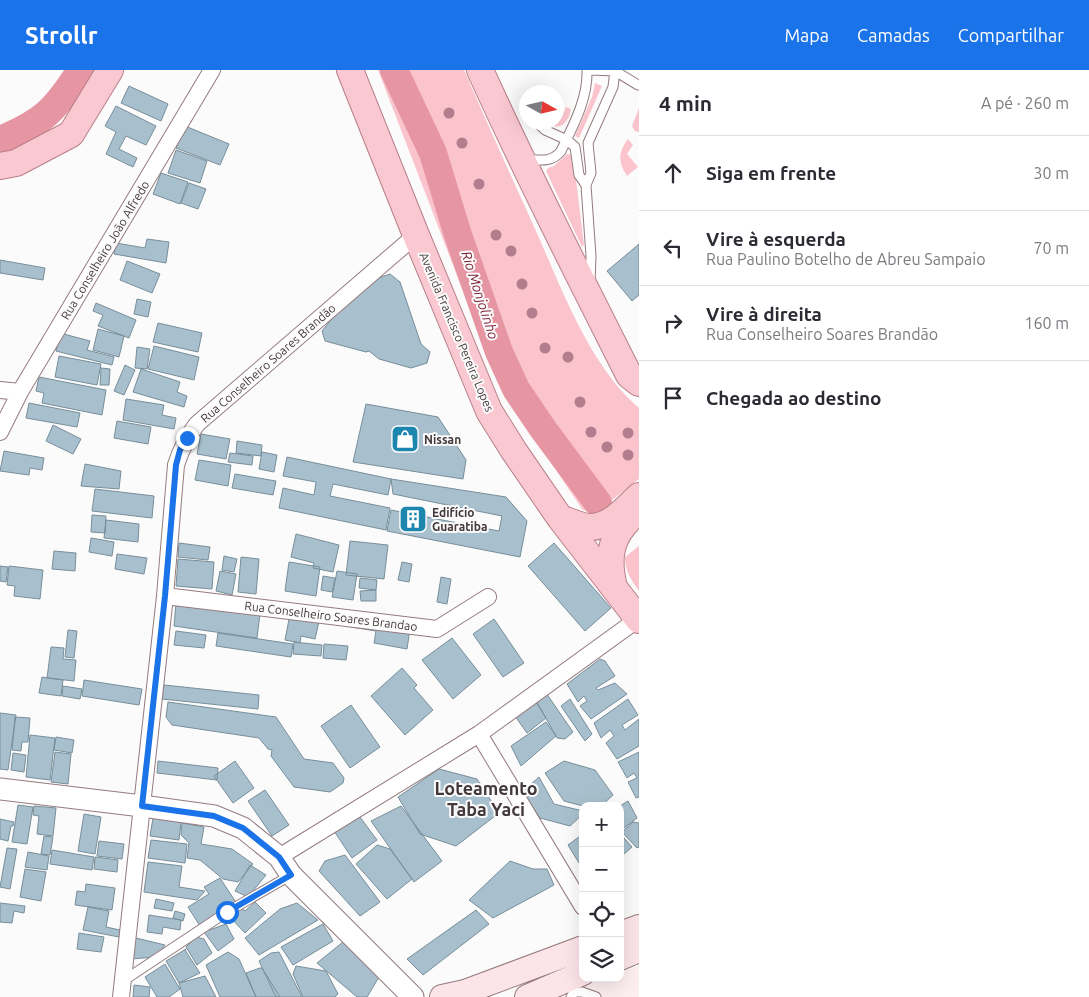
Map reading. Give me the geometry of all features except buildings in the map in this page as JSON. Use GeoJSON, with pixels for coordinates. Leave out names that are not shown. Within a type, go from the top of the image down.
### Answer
{"type":"FeatureCollection","features":[{"type":"Feature","properties":{"kind":"main road"},"geometry":{"type":"LineString","coordinates":[[0,166],[16,164],[71,134],[110,70]]}},
{"type":"Feature","properties":{"kind":"main road","name":"Avenida Francisco Pereira Lopes"},"geometry":{"type":"LineString","coordinates":[[350,70],[489,411],[560,518],[639,620]]}},
{"type":"Feature","properties":{"kind":"main road"},"geometry":{"type":"LineString","coordinates":[[480,70],[520,158],[629,375],[639,384]]}},
{"type":"Feature","properties":{"kind":"main road"},"geometry":{"type":"LineString","coordinates":[[560,518],[589,527],[602,525],[612,521],[639,496]]}},
{"type":"Feature","properties":{"kind":"main road"},"geometry":{"type":"LineString","coordinates":[[614,587],[610,573],[611,544],[621,528],[639,510]]}},
{"type":"Feature","properties":{"kind":"main road"},"geometry":{"type":"LineString","coordinates":[[624,933],[639,927]]}},
{"type":"Feature","properties":{"kind":"main road"},"geometry":{"type":"LineString","coordinates":[[442,997],[469,994],[579,950]]}},
{"type":"Feature","properties":{"kind":"main road"},"geometry":{"type":"LineString","coordinates":[[624,956],[639,950]]}},
{"type":"Feature","properties":{"kind":"main road"},"geometry":{"type":"LineString","coordinates":[[526,997],[579,975]]}},
{"type":"Feature","properties":{"kind":"street","name":"Rua Conselheiro João Alfredo"},"geometry":{"type":"LineString","coordinates":[[0,432],[20,392],[212,70]]}},
{"type":"Feature","properties":{"kind":"street","name":"Rua Conselheiro Soares Brandão"},"geometry":{"type":"LineString","coordinates":[[122,989],[165,596],[176,465],[180,450],[198,424],[416,235]]}},
{"type":"Feature","properties":{"kind":"street"},"geometry":{"type":"LineString","coordinates":[[0,390],[20,392]]}},
{"type":"Feature","properties":{"kind":"street","name":"Rua Conselheiro Soares Brandao"},"geometry":{"type":"LineString","coordinates":[[165,596],[437,629],[488,597]]}},
{"type":"Feature","properties":{"kind":"street"},"geometry":{"type":"LineString","coordinates":[[279,857],[479,734],[639,620]]}},
{"type":"Feature","properties":{"kind":"street"},"geometry":{"type":"LineString","coordinates":[[479,734],[579,900]]}},
{"type":"Feature","properties":{"kind":"street"},"geometry":{"type":"LineString","coordinates":[[0,789],[214,816],[243,828],[279,857],[291,875],[413,997]]}},
{"type":"Feature","properties":{"kind":"lane"},"geometry":{"type":"LineString","coordinates":[[520,158],[546,160],[557,156],[584,98],[587,70]]}},
{"type":"Feature","properties":{"kind":"lane"},"geometry":{"type":"LineString","coordinates":[[591,70],[615,71],[638,85]]}},
{"type":"Feature","properties":{"kind":"lane"},"geometry":{"type":"LineString","coordinates":[[589,296],[591,256],[586,185],[591,173],[588,143],[612,86],[615,71]]}},
{"type":"Feature","properties":{"kind":"lane"},"geometry":{"type":"LineString","coordinates":[[545,130],[566,140],[574,147],[579,176],[586,185]]}},
{"type":"Feature","properties":{"kind":"lane"},"geometry":{"type":"LineString","coordinates":[[122,989],[227,912],[291,875]]}},
{"type":"Feature","properties":{"kind":"lane"},"geometry":{"type":"LineString","coordinates":[[570,997],[574,992],[582,992],[596,997]]}},
{"type":"Feature","properties":{"kind":"shaded area"},"geometry":{"type":"Polygon","coordinates":[[[378,70],[464,70],[578,325],[605,370],[639,408],[639,479],[593,515],[582,509],[499,385],[378,70]]]}},
{"type":"Feature","properties":{"kind":"shaded area"},"geometry":{"type":"Polygon","coordinates":[[[595,83],[602,86],[579,138],[575,136],[592,97],[595,83]]]}},
{"type":"Feature","properties":{"kind":"shaded area"},"geometry":{"type":"Polygon","coordinates":[[[566,107],[571,109],[569,117],[564,124],[566,107]]]}},
{"type":"Feature","properties":{"kind":"shaded area"},"geometry":{"type":"Polygon","coordinates":[[[639,108],[639,132],[638,132],[632,126],[639,108]]]}},
{"type":"Feature","properties":{"kind":"shaded area"},"geometry":{"type":"Polygon","coordinates":[[[628,139],[633,145],[627,154],[638,167],[627,176],[620,158],[622,148],[628,139]]]}},
{"type":"Feature","properties":{"kind":"shaded area"},"geometry":{"type":"Polygon","coordinates":[[[567,154],[573,155],[584,245],[582,247],[546,171],[567,154]]]}},
{"type":"Feature","properties":{"kind":"shaded area"},"geometry":{"type":"Polygon","coordinates":[[[639,546],[639,591],[629,575],[625,557],[639,546]]]}},
{"type":"Feature","properties":{"kind":"shaded area"},"geometry":{"type":"Polygon","coordinates":[[[639,966],[639,997],[543,997],[586,982],[624,982],[624,971],[639,966]]]}},
{"type":"Feature","properties":{"kind":"waterway","name":"Rio Monjolinho"},"geometry":{"type":"LineString","coordinates":[[0,140],[28,127],[47,113],[64,95],[81,70]]}},
{"type":"Feature","properties":{"kind":"waterway","name":"Rio Monjolinho"},"geometry":{"type":"LineString","coordinates":[[394,70],[433,153],[457,232],[499,352],[516,389],[598,503]]}},
{"type":"Feature","properties":{"kind":"place","name":"Nissan"},"geometry":{"type":"Point","coordinates":[405,439]}},
{"type":"Feature","properties":{"kind":"place","name":"Edifício Guaratiba"},"geometry":{"type":"Point","coordinates":[413,519]}},
{"type":"Feature","properties":{"kind":"district","name":"Loteamento Taba Yaci"},"geometry":{"type":"Point","coordinates":[486,798]}},
{"type":"Feature","properties":{"kind":"route"},"geometry":{"type":"LineString","coordinates":[[187,438],[180,450],[176,465],[165,596],[142,806],[214,816],[243,828],[279,857],[291,875],[227,912]]}}]}
